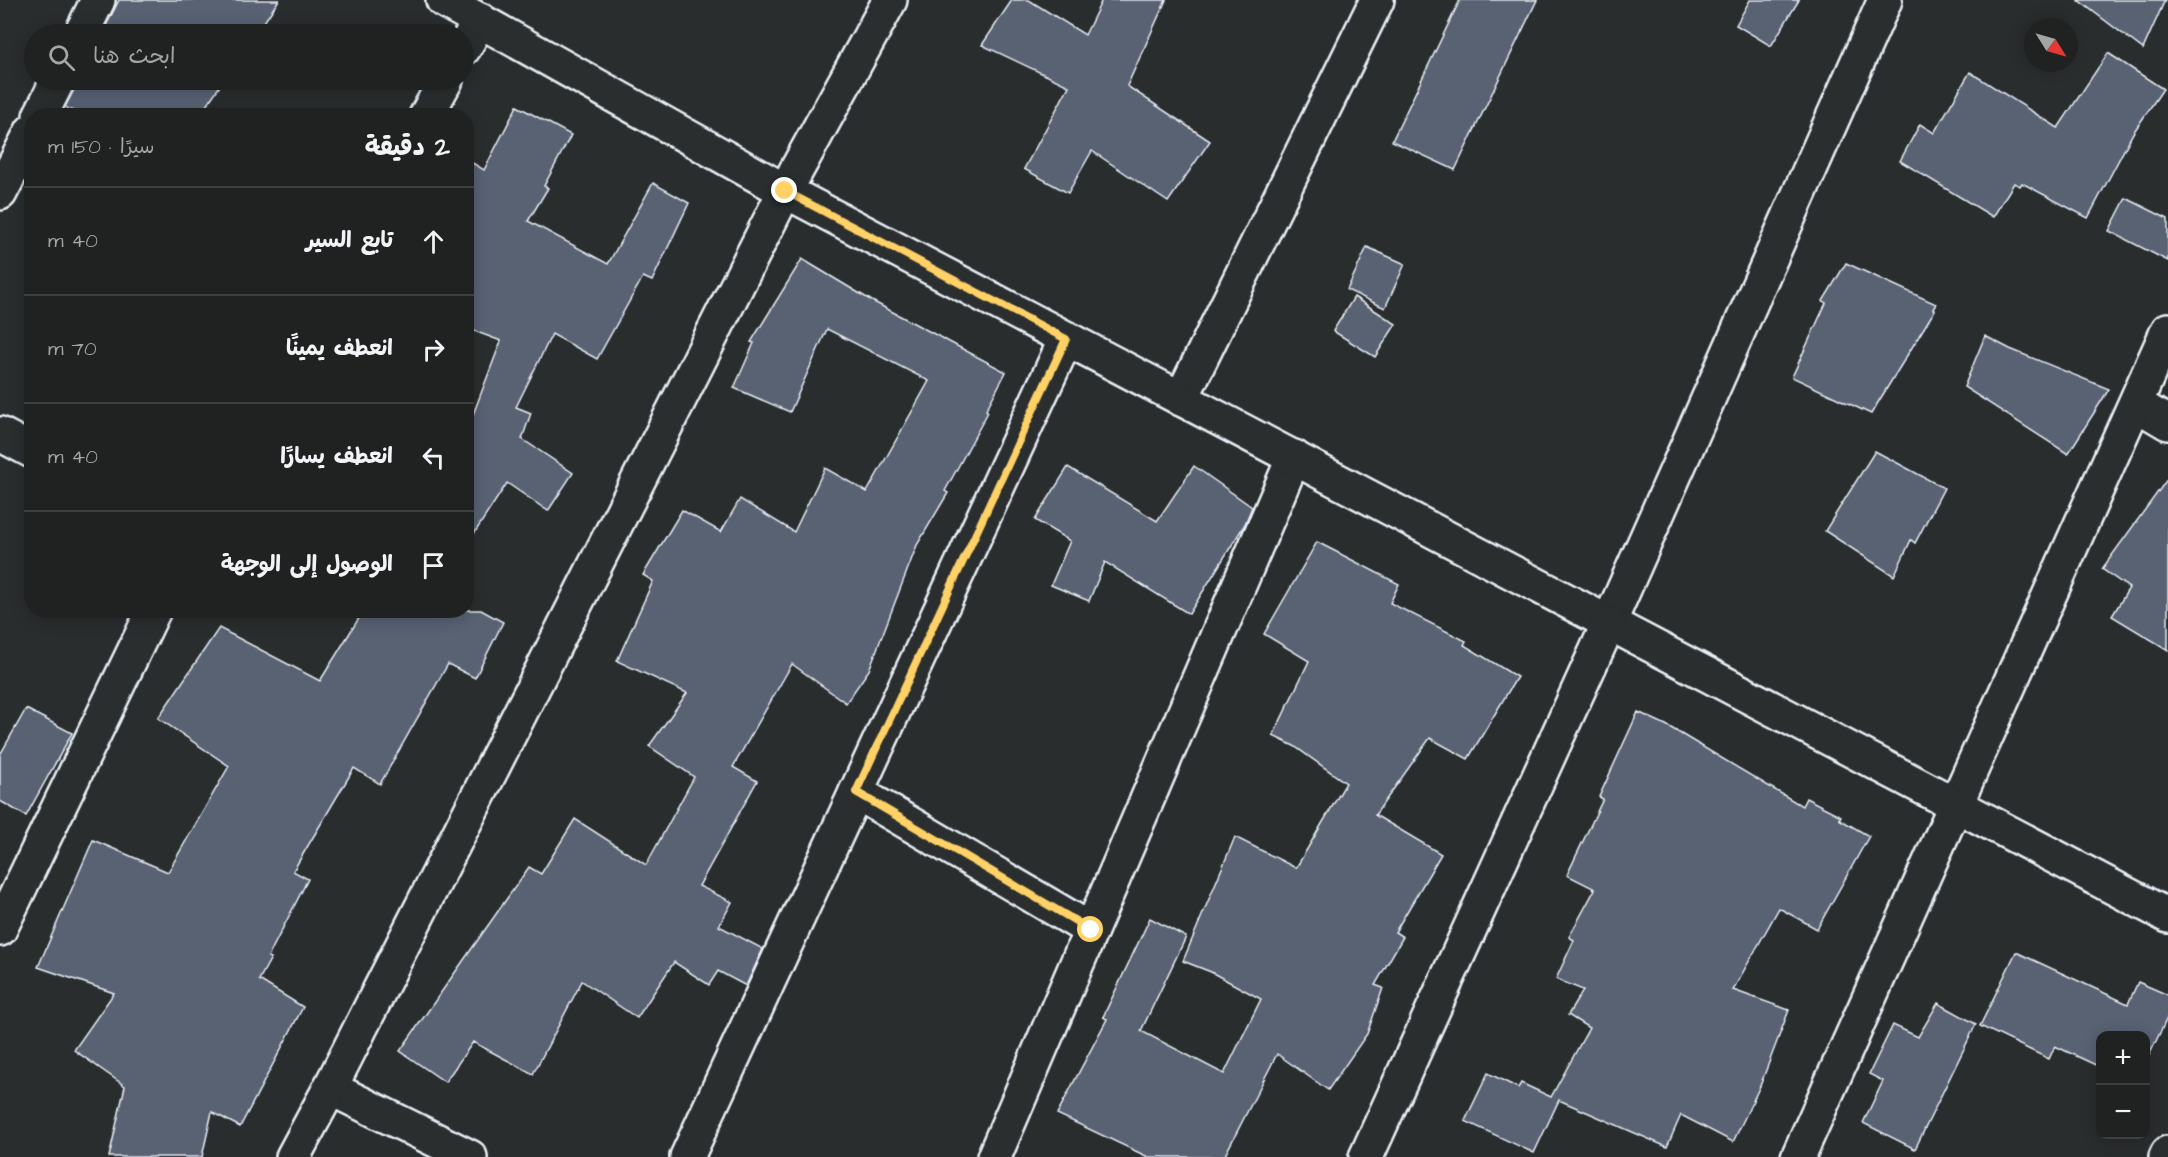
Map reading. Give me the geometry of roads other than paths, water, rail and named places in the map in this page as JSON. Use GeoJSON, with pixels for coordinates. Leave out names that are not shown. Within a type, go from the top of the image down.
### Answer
{"type":"FeatureCollection","features":[{"type":"Feature","properties":{"kind":"street"},"geometry":{"type":"LineString","coordinates":[[86,24],[98,0]]}},
{"type":"Feature","properties":{"kind":"street"},"geometry":{"type":"LineString","coordinates":[[443,0],[785,191],[2168,916]]}},
{"type":"Feature","properties":{"kind":"street"},"geometry":{"type":"LineString","coordinates":[[293,1157],[785,191],[890,0]]}},
{"type":"Feature","properties":{"kind":"street"},"geometry":{"type":"LineString","coordinates":[[1181,399],[1377,0]]}},
{"type":"Feature","properties":{"kind":"street"},"geometry":{"type":"LineString","coordinates":[[1366,1157],[1609,622],[1885,0]]}},
{"type":"Feature","properties":{"kind":"street"},"geometry":{"type":"LineString","coordinates":[[474,30],[480,20]]}},
{"type":"Feature","properties":{"kind":"street"},"geometry":{"type":"LineString","coordinates":[[44,108],[53,90]]}},
{"type":"Feature","properties":{"kind":"street"},"geometry":{"type":"LineString","coordinates":[[430,108],[440,90]]}},
{"type":"Feature","properties":{"kind":"street"},"geometry":{"type":"LineString","coordinates":[[0,193],[24,146]]}},
{"type":"Feature","properties":{"kind":"street"},"geometry":{"type":"LineString","coordinates":[[1798,1157],[2168,330]]}},
{"type":"Feature","properties":{"kind":"street"},"geometry":{"type":"LineString","coordinates":[[687,1157],[1066,339]]}},
{"type":"Feature","properties":{"kind":"street"},"geometry":{"type":"LineString","coordinates":[[2136,404],[2168,423]]}},
{"type":"Feature","properties":{"kind":"street"},"geometry":{"type":"LineString","coordinates":[[0,434],[24,447]]}},
{"type":"Feature","properties":{"kind":"street"},"geometry":{"type":"LineString","coordinates":[[994,1157],[1294,456]]}},
{"type":"Feature","properties":{"kind":"street"},"geometry":{"type":"LineString","coordinates":[[0,929],[150,618]]}},
{"type":"Feature","properties":{"kind":"street"},"geometry":{"type":"LineString","coordinates":[[856,792],[1091,930]]}},
{"type":"Feature","properties":{"kind":"street"},"geometry":{"type":"LineString","coordinates":[[330,1088],[470,1157]]}}]}
